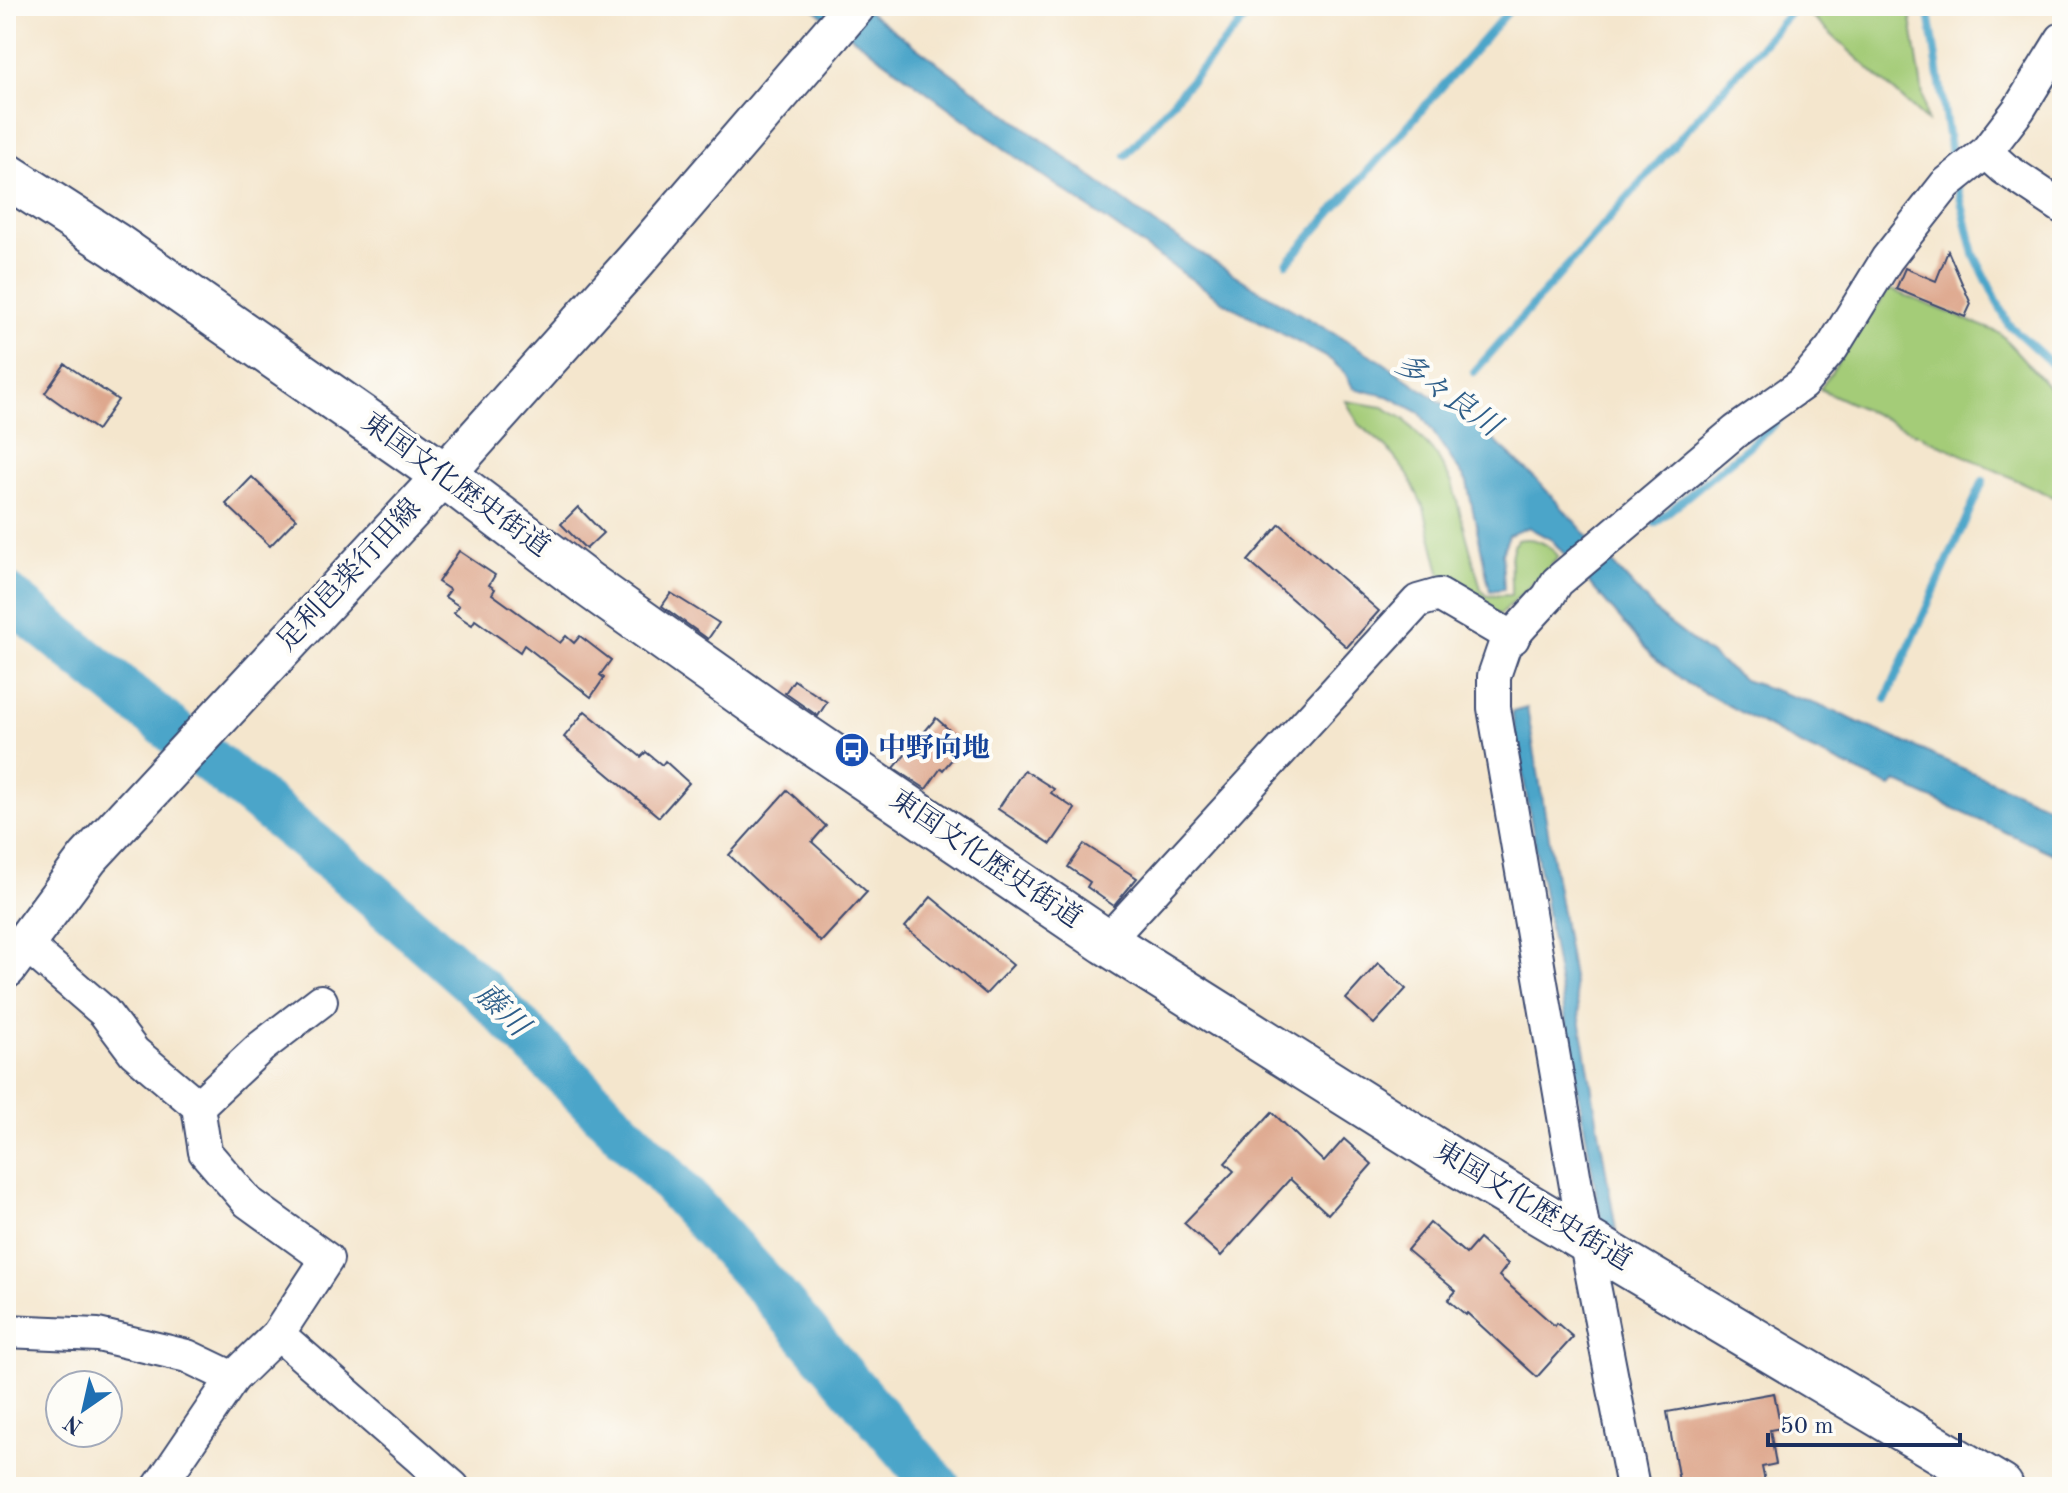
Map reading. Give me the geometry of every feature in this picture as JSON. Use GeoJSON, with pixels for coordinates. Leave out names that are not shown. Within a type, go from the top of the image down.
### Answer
{"type":"FeatureCollection","features":[{"type":"Feature","properties":{"kind":"highway","name":"東国文化歴史街道"},"geometry":{"type":"LineString","coordinates":[[6,175],[115,245],[444,475],[589,585],[765,710],[1106,942],[1405,1131],[2001,1487]]}},
{"type":"Feature","properties":{"kind":"main road","name":"足利邑楽行田線"},"geometry":{"type":"LineString","coordinates":[[15,955],[88,858],[444,475],[637,259],[855,6]]}},
{"type":"Feature","properties":{"kind":"street"},"geometry":{"type":"LineString","coordinates":[[1633,1487],[1585,1239],[1494,708],[1494,676],[1505,644],[1548,597],[1557,582],[1736,431],[1802,384],[1832,348],[1887,259],[1946,184],[1986,152],[2019,109],[2062,39]]}},
{"type":"Feature","properties":{"kind":"street"},"geometry":{"type":"LineString","coordinates":[[1986,152],[2005,169],[2062,207]]}},
{"type":"Feature","properties":{"kind":"street"},"geometry":{"type":"LineString","coordinates":[[1106,942],[1418,601],[1439,595],[1513,638]]}},
{"type":"Feature","properties":{"kind":"street"},"geometry":{"type":"LineString","coordinates":[[15,955],[104,1012],[134,1052],[198,1106],[205,1152],[248,1202],[327,1259],[278,1334],[233,1378],[159,1487]]}},
{"type":"Feature","properties":{"kind":"street"},"geometry":{"type":"LineString","coordinates":[[198,1106],[261,1047],[321,1001]]}},
{"type":"Feature","properties":{"kind":"street"},"geometry":{"type":"LineString","coordinates":[[6,1331],[98,1335],[187,1356],[233,1378]]}},
{"type":"Feature","properties":{"kind":"street"},"geometry":{"type":"LineString","coordinates":[[278,1334],[440,1483]]}},
{"type":"Feature","properties":{"kind":"green space"},"geometry":{"type":"Polygon","coordinates":[[[1909,6],[1927,121],[1802,8],[1909,6]]]}},
{"type":"Feature","properties":{"kind":"green space"},"geometry":{"type":"Polygon","coordinates":[[[1889,289],[2000,333],[2062,402],[2062,501],[1820,389],[1889,289]]]}},
{"type":"Feature","properties":{"kind":"green space"},"geometry":{"type":"Polygon","coordinates":[[[1346,401],[1383,407],[1404,419],[1437,456],[1452,483],[1481,589],[1487,596],[1511,595],[1511,560],[1517,540],[1541,542],[1559,557],[1500,615],[1442,580],[1424,508],[1408,475],[1387,448],[1359,424],[1346,401]]]}},
{"type":"Feature","properties":{"kind":"water"},"geometry":{"type":"Polygon","coordinates":[[[810,6],[861,6],[1155,224],[1252,286],[1381,361],[1487,434],[1536,479],[1661,617],[1744,680],[1824,707],[2062,812],[2062,858],[1896,782],[1891,787],[1803,746],[1688,684],[1652,656],[1552,540],[1528,527],[1509,535],[1502,553],[1504,589],[1490,591],[1467,482],[1420,413],[1390,397],[1353,388],[1345,373],[1331,360],[1227,304],[1013,155],[810,6]]]}},
{"type":"Feature","properties":{"kind":"water"},"geometry":{"type":"Polygon","coordinates":[[[1527,708],[1616,1230],[1601,1221],[1512,712],[1527,708]]]}},
{"type":"Feature","properties":{"kind":"building"},"geometry":{"type":"Polygon","coordinates":[[[1948,251],[1971,304],[1965,317],[1896,289],[1905,268],[1936,281],[1948,251]]]}},
{"type":"Feature","properties":{"kind":"building"},"geometry":{"type":"Polygon","coordinates":[[[65,364],[118,400],[97,430],[45,393],[65,364]]]}},
{"type":"Feature","properties":{"kind":"building"},"geometry":{"type":"Polygon","coordinates":[[[252,477],[296,519],[270,546],[226,504],[252,477]]]}},
{"type":"Feature","properties":{"kind":"building"},"geometry":{"type":"Polygon","coordinates":[[[578,507],[603,533],[586,549],[561,524],[578,507]]]}},
{"type":"Feature","properties":{"kind":"building"},"geometry":{"type":"Polygon","coordinates":[[[1280,524],[1379,611],[1347,647],[1248,561],[1280,524]]]}},
{"type":"Feature","properties":{"kind":"building"},"geometry":{"type":"Polygon","coordinates":[[[459,551],[495,575],[489,585],[495,589],[492,594],[560,643],[566,636],[574,643],[580,636],[611,660],[600,675],[604,678],[591,697],[524,645],[520,652],[475,620],[472,625],[454,613],[459,606],[445,597],[450,590],[438,582],[459,551]]]}},
{"type":"Feature","properties":{"kind":"building"},"geometry":{"type":"Polygon","coordinates":[[[671,593],[719,623],[708,639],[662,606],[671,593]]]}},
{"type":"Feature","properties":{"kind":"building"},"geometry":{"type":"Polygon","coordinates":[[[794,680],[827,702],[818,716],[785,693],[794,680]]]}},
{"type":"Feature","properties":{"kind":"building"},"geometry":{"type":"Polygon","coordinates":[[[585,711],[641,757],[646,752],[662,765],[665,761],[689,783],[659,817],[564,737],[585,711]]]}},
{"type":"Feature","properties":{"kind":"building"},"geometry":{"type":"Polygon","coordinates":[[[936,718],[965,744],[943,770],[941,768],[926,789],[894,768],[936,718]]]}},
{"type":"Feature","properties":{"kind":"building"},"geometry":{"type":"Polygon","coordinates":[[[1024,770],[1054,789],[1051,793],[1075,809],[1051,844],[998,809],[1024,770]]]}},
{"type":"Feature","properties":{"kind":"building"},"geometry":{"type":"Polygon","coordinates":[[[787,790],[826,826],[812,842],[867,892],[821,942],[729,855],[787,790]]]}},
{"type":"Feature","properties":{"kind":"building"},"geometry":{"type":"Polygon","coordinates":[[[1084,844],[1137,878],[1114,906],[1087,887],[1090,882],[1068,867],[1084,844]]]}},
{"type":"Feature","properties":{"kind":"building"},"geometry":{"type":"Polygon","coordinates":[[[931,897],[1013,965],[986,994],[905,927],[931,897]]]}},
{"type":"Feature","properties":{"kind":"building"},"geometry":{"type":"Polygon","coordinates":[[[1378,963],[1406,989],[1374,1024],[1346,999],[1378,963]]]}},
{"type":"Feature","properties":{"kind":"building"},"geometry":{"type":"Polygon","coordinates":[[[1272,1112],[1324,1162],[1344,1139],[1372,1164],[1328,1214],[1290,1179],[1221,1256],[1184,1223],[1234,1171],[1225,1163],[1272,1112]]]}},
{"type":"Feature","properties":{"kind":"building"},"geometry":{"type":"Polygon","coordinates":[[[1430,1223],[1466,1254],[1479,1239],[1508,1264],[1499,1276],[1555,1326],[1557,1323],[1573,1337],[1537,1377],[1467,1313],[1448,1300],[1456,1291],[1407,1250],[1430,1223]]]}},
{"type":"Feature","properties":{"kind":"building"},"geometry":{"type":"Polygon","coordinates":[[[1774,1393],[1781,1428],[1770,1430],[1776,1464],[1762,1467],[1766,1487],[1680,1487],[1667,1412],[1774,1393]]]}},
{"type":"Feature","properties":{"kind":"waterway"},"geometry":{"type":"LineString","coordinates":[[1126,155],[1256,6]]}},
{"type":"Feature","properties":{"kind":"waterway"},"geometry":{"type":"LineString","coordinates":[[1287,263],[1513,6]]}},
{"type":"Feature","properties":{"kind":"waterway"},"geometry":{"type":"LineString","coordinates":[[1474,372],[1796,6]]}},
{"type":"Feature","properties":{"kind":"waterway"},"geometry":{"type":"LineString","coordinates":[[1928,6],[1953,167]]}},
{"type":"Feature","properties":{"kind":"waterway"},"geometry":{"type":"LineString","coordinates":[[1957,184],[1974,254],[2008,324],[2048,360],[2062,379]]}},
{"type":"Feature","properties":{"kind":"waterway"},"geometry":{"type":"LineString","coordinates":[[1655,523],[1772,427],[1782,415]]}},
{"type":"Feature","properties":{"kind":"waterway"},"geometry":{"type":"LineString","coordinates":[[1886,699],[1983,481]]}},
{"type":"Feature","properties":{"kind":"waterway","name":"藤川"},"geometry":{"type":"LineString","coordinates":[[6,595],[353,877],[484,993],[658,1168],[771,1292],[938,1487]]}},
{"type":"Feature","properties":{"kind":"place","name":"中野向地"},"geometry":{"type":"Point","coordinates":[852,750]}},
{"type":"Feature","properties":{"kind":"water label","name":"多々良川"},"geometry":{"type":"Point","coordinates":[1447,396]}}]}
